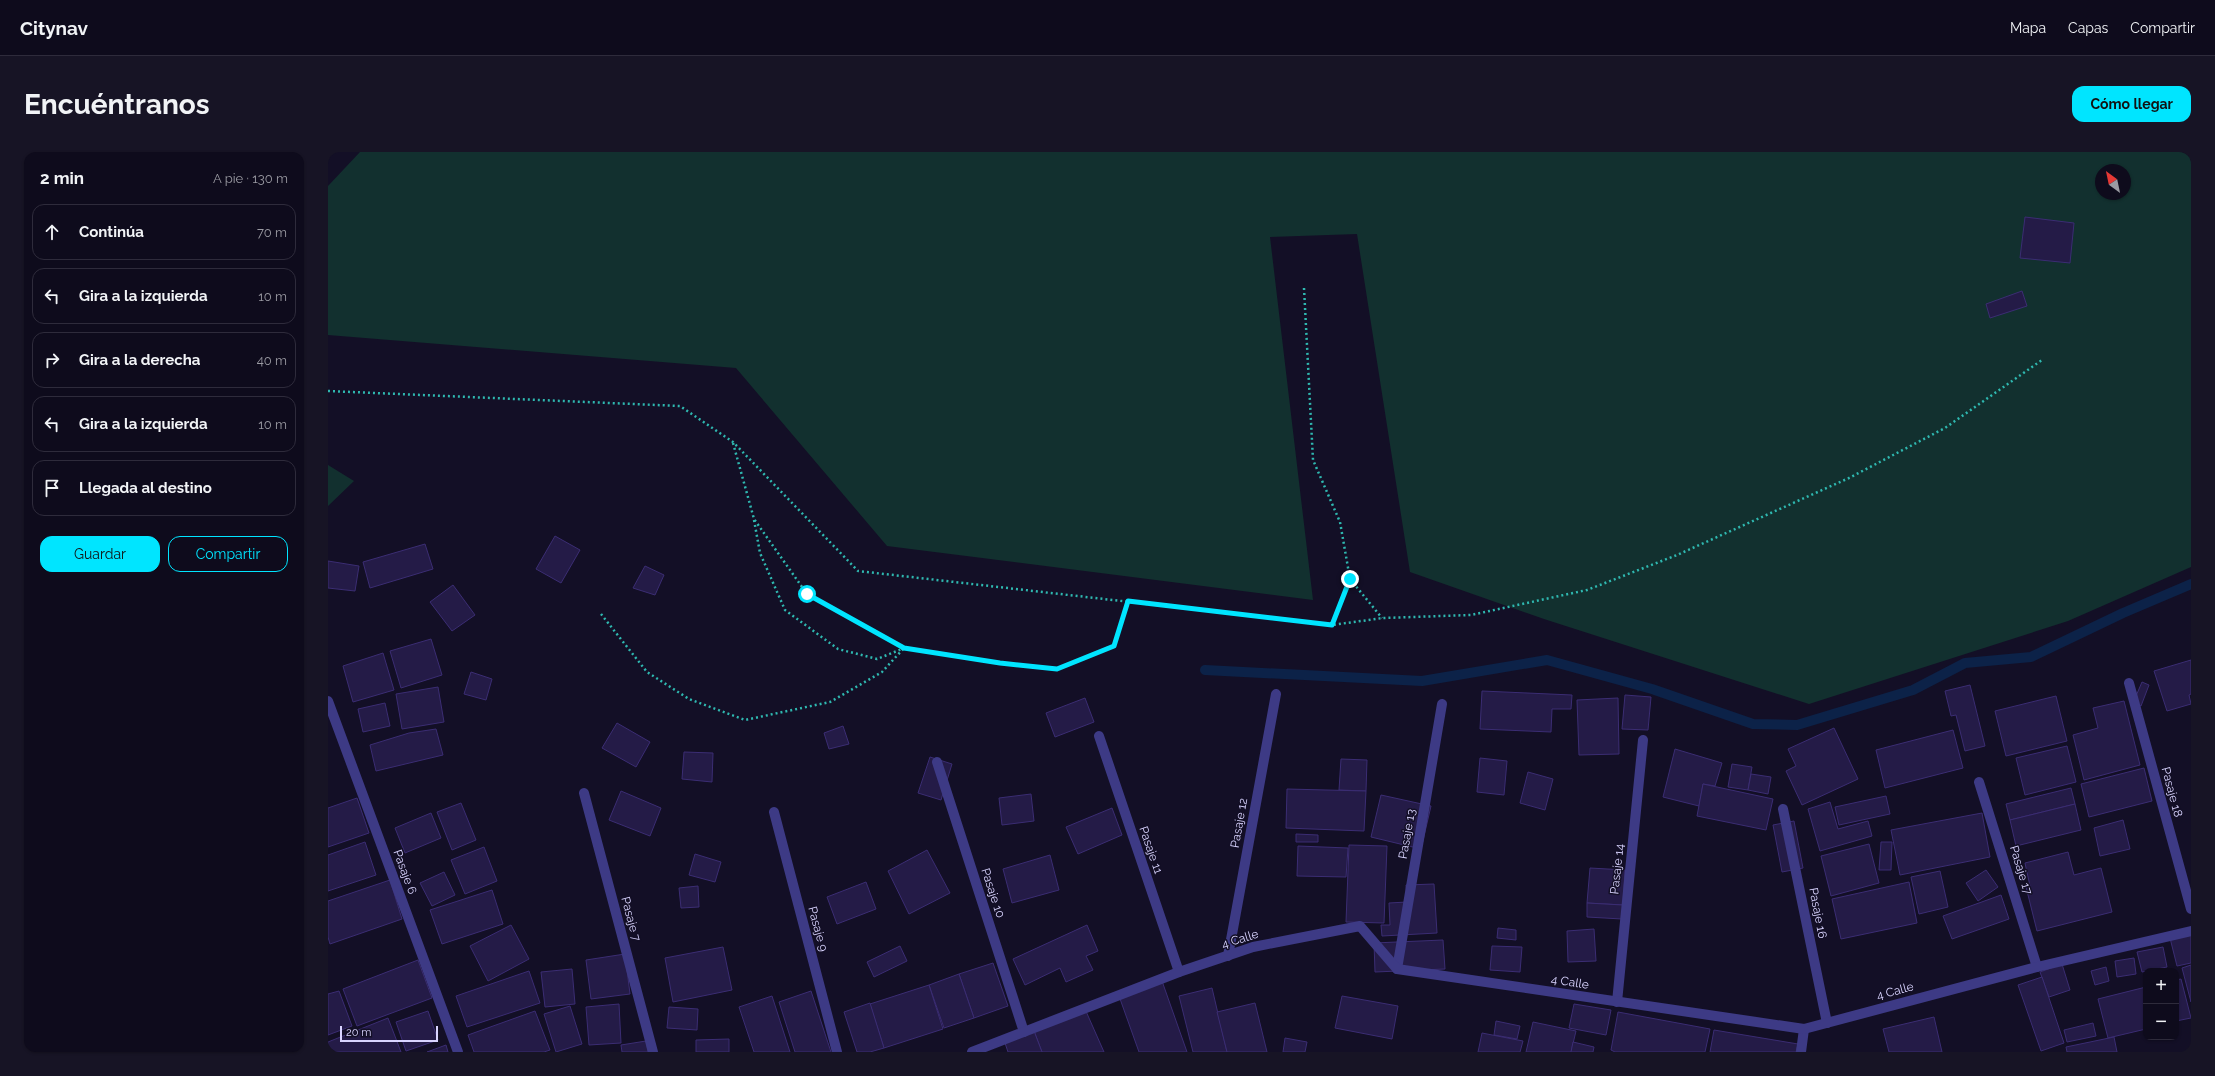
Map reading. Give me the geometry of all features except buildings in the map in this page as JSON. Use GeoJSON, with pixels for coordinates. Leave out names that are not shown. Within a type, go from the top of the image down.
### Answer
{"type":"FeatureCollection","features":[{"type":"Feature","properties":{"kind":"street","name":"Pasaje 18"},"geometry":{"type":"LineString","coordinates":[[2129,683],[2191,909]]}},
{"type":"Feature","properties":{"kind":"street","name":"Pasaje 12"},"geometry":{"type":"LineString","coordinates":[[1228,956],[1276,694]]}},
{"type":"Feature","properties":{"kind":"street","name":"Pasaje 6"},"geometry":{"type":"LineString","coordinates":[[328,701],[458,1052]]}},
{"type":"Feature","properties":{"kind":"street","name":"Pasaje 13"},"geometry":{"type":"LineString","coordinates":[[1397,969],[1442,704]]}},
{"type":"Feature","properties":{"kind":"street","name":"Pasaje 11"},"geometry":{"type":"LineString","coordinates":[[1098,736],[1179,972]]}},
{"type":"Feature","properties":{"kind":"street","name":"Pasaje 14"},"geometry":{"type":"LineString","coordinates":[[1617,1002],[1643,740]]}},
{"type":"Feature","properties":{"kind":"street","name":"Pasaje 10"},"geometry":{"type":"LineString","coordinates":[[937,762],[1024,1032]]}},
{"type":"Feature","properties":{"kind":"street","name":"Pasaje 17"},"geometry":{"type":"LineString","coordinates":[[1979,782],[2037,966]]}},
{"type":"Feature","properties":{"kind":"street","name":"Pasaje 7"},"geometry":{"type":"LineString","coordinates":[[584,793],[653,1052]]}},
{"type":"Feature","properties":{"kind":"street","name":"Pasaje 16"},"geometry":{"type":"LineString","coordinates":[[1783,809],[1827,1023]]}},
{"type":"Feature","properties":{"kind":"street","name":"Pasaje 9"},"geometry":{"type":"LineString","coordinates":[[774,812],[837,1052]]}},
{"type":"Feature","properties":{"kind":"street","name":"4 Calle"},"geometry":{"type":"LineString","coordinates":[[972,1052],[1179,972],[1253,947],[1360,926],[1397,969],[1804,1029],[2037,966],[2191,931]]}},
{"type":"Feature","properties":{"kind":"street"},"geometry":{"type":"LineString","coordinates":[[1801,1052],[1804,1029]]}},
{"type":"Feature","properties":{"kind":"path"},"geometry":{"type":"LineString","coordinates":[[1304,288],[1313,460],[1340,522],[1350,579],[1383,618]]}},
{"type":"Feature","properties":{"kind":"path"},"geometry":{"type":"LineString","coordinates":[[328,391],[680,406],[732,442],[858,571],[1332,625],[1383,618],[1471,614],[1587,590],[1643,568],[1849,478],[1944,428],[2042,360]]}},
{"type":"Feature","properties":{"kind":"path"},"geometry":{"type":"LineString","coordinates":[[732,442],[754,519],[760,553],[785,610],[838,649],[877,659],[904,648]]}},
{"type":"Feature","properties":{"kind":"path"},"geometry":{"type":"LineString","coordinates":[[754,519],[807,594],[904,648],[1000,663],[1057,669],[1114,646],[1128,601]]}},
{"type":"Feature","properties":{"kind":"path"},"geometry":{"type":"LineString","coordinates":[[1332,625],[1350,579]]}},
{"type":"Feature","properties":{"kind":"path"},"geometry":{"type":"LineString","coordinates":[[601,614],[646,672],[689,699],[745,720],[830,702],[882,672],[904,648]]}},
{"type":"Feature","properties":{"kind":"green space"},"geometry":{"type":"Polygon","coordinates":[[[360,152],[2191,152],[2191,567],[2068,621],[1809,704],[1544,619],[1410,572],[1357,234],[1270,237],[1313,600],[887,546],[736,368],[328,335],[328,186],[360,152]]]}},
{"type":"Feature","properties":{"kind":"green space"},"geometry":{"type":"Polygon","coordinates":[[[328,465],[354,481],[328,506],[328,465]]]}},
{"type":"Feature","properties":{"kind":"waterway"},"geometry":{"type":"LineString","coordinates":[[1205,670],[1422,681],[1547,660],[1652,689],[1753,724],[1797,725],[1913,690],[1965,663],[2031,657],[2123,613],[2191,584]]}},
{"type":"Feature","properties":{"kind":"route"},"geometry":{"type":"LineString","coordinates":[[807,594],[904,648],[1000,663],[1057,669],[1114,646],[1128,601],[1332,625],[1350,579]]}}]}
